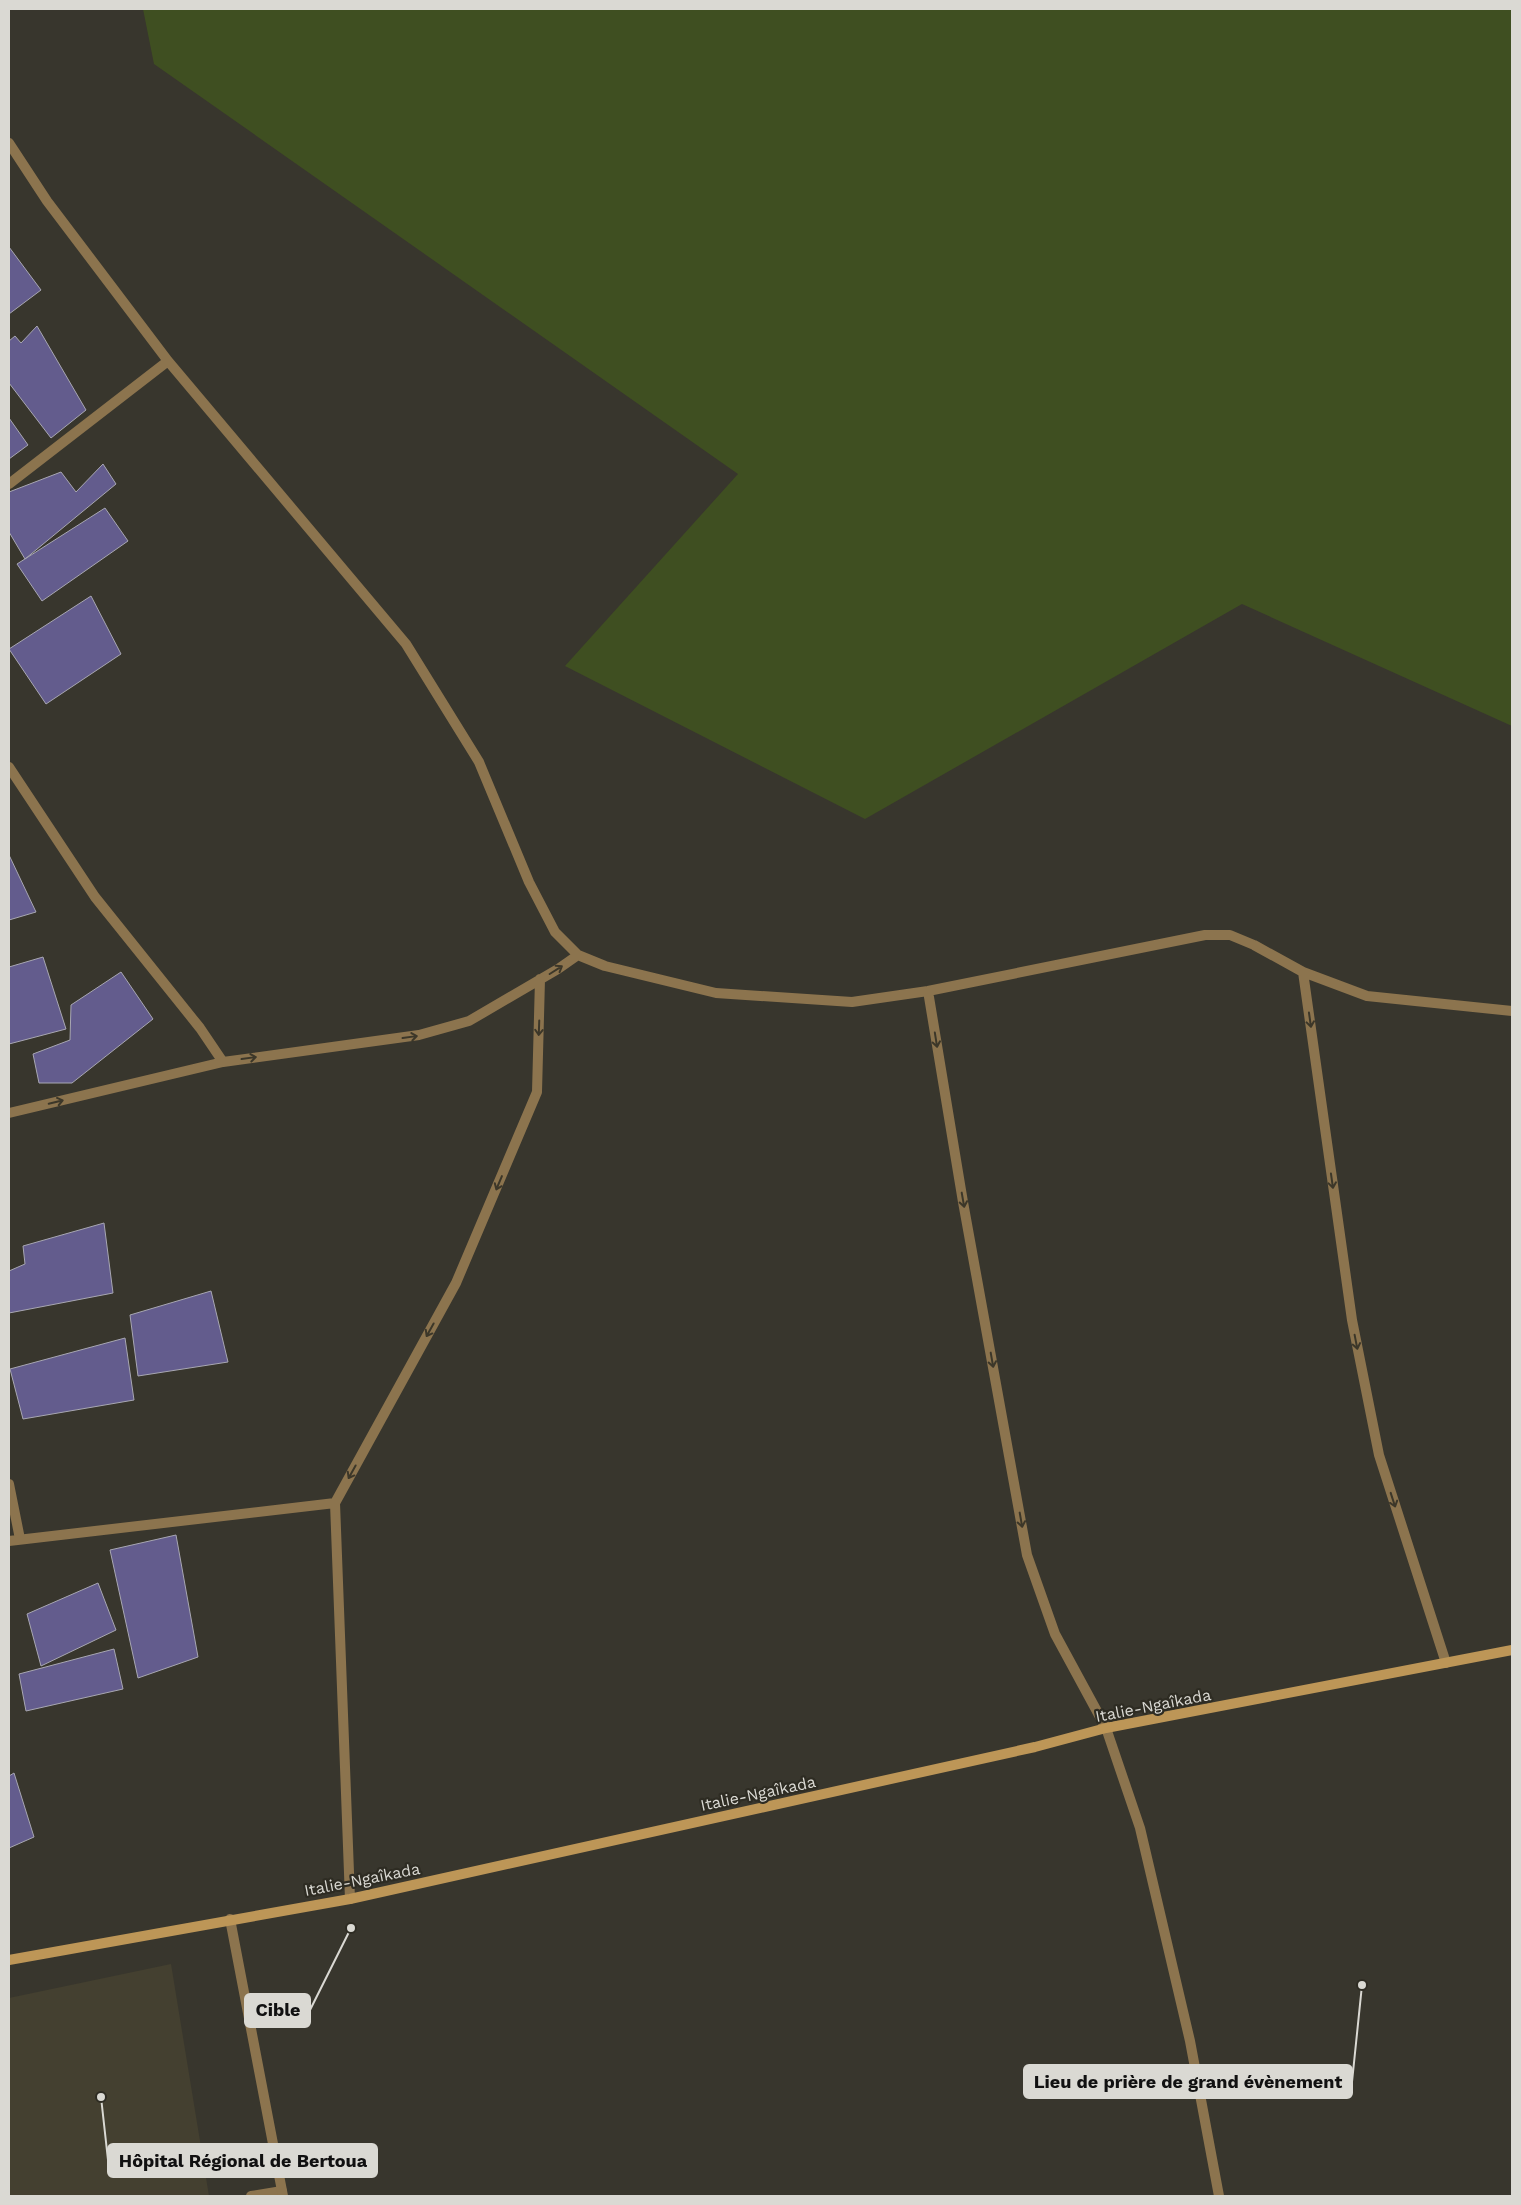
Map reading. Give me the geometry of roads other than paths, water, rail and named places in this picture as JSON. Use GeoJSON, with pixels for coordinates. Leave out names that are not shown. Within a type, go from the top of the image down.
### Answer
{"type":"FeatureCollection","features":[{"type":"Feature","properties":{"kind":"street"},"geometry":{"type":"LineString","coordinates":[[9,143],[47,201],[168,361],[406,644],[479,762],[528,882],[555,932],[578,955],[605,966],[716,992],[852,1002],[928,992],[1205,936],[1230,935],[1254,945],[1303,972],[1367,996],[1512,1011]]}},
{"type":"Feature","properties":{"kind":"street"},"geometry":{"type":"LineString","coordinates":[[9,484],[168,361]]}},
{"type":"Feature","properties":{"kind":"street"},"geometry":{"type":"LineString","coordinates":[[9,767],[96,897],[200,1028],[223,1062]]}},
{"type":"Feature","properties":{"kind":"street"},"geometry":{"type":"LineString","coordinates":[[9,1113],[223,1062],[419,1035],[469,1021],[578,955]]}},
{"type":"Feature","properties":{"kind":"street"},"geometry":{"type":"LineString","coordinates":[[1303,972],[1352,1320],[1377,1445],[1446,1663]]}},
{"type":"Feature","properties":{"kind":"street"},"geometry":{"type":"LineString","coordinates":[[350,1899],[335,1503],[456,1283],[537,1092],[540,979]]}},
{"type":"Feature","properties":{"kind":"street"},"geometry":{"type":"LineString","coordinates":[[928,992],[1027,1554],[1055,1634],[1106,1728],[1140,1828],[1190,2041],[1219,2196]]}},
{"type":"Feature","properties":{"kind":"street"},"geometry":{"type":"LineString","coordinates":[[9,1484],[20,1538]]}},
{"type":"Feature","properties":{"kind":"street"},"geometry":{"type":"LineString","coordinates":[[9,1541],[20,1538],[335,1503]]}},
{"type":"Feature","properties":{"kind":"street","name":"Italie-Ngaîkada"},"geometry":{"type":"LineString","coordinates":[[9,1960],[350,1899],[1035,1747],[1106,1728],[1512,1650]]}},
{"type":"Feature","properties":{"kind":"street"},"geometry":{"type":"LineString","coordinates":[[230,1919],[282,2194],[251,2196]]}},
{"type":"Feature","properties":{"kind":"place","name":"Cible"},"geometry":{"type":"Point","coordinates":[351,1928]}},
{"type":"Feature","properties":{"kind":"place","name":"Lieu de prière de grand évènement"},"geometry":{"type":"Point","coordinates":[1362,1985]}},
{"type":"Feature","properties":{"kind":"place","name":"Hôpital Régional de Bertoua"},"geometry":{"type":"Point","coordinates":[101,2097]}}]}
